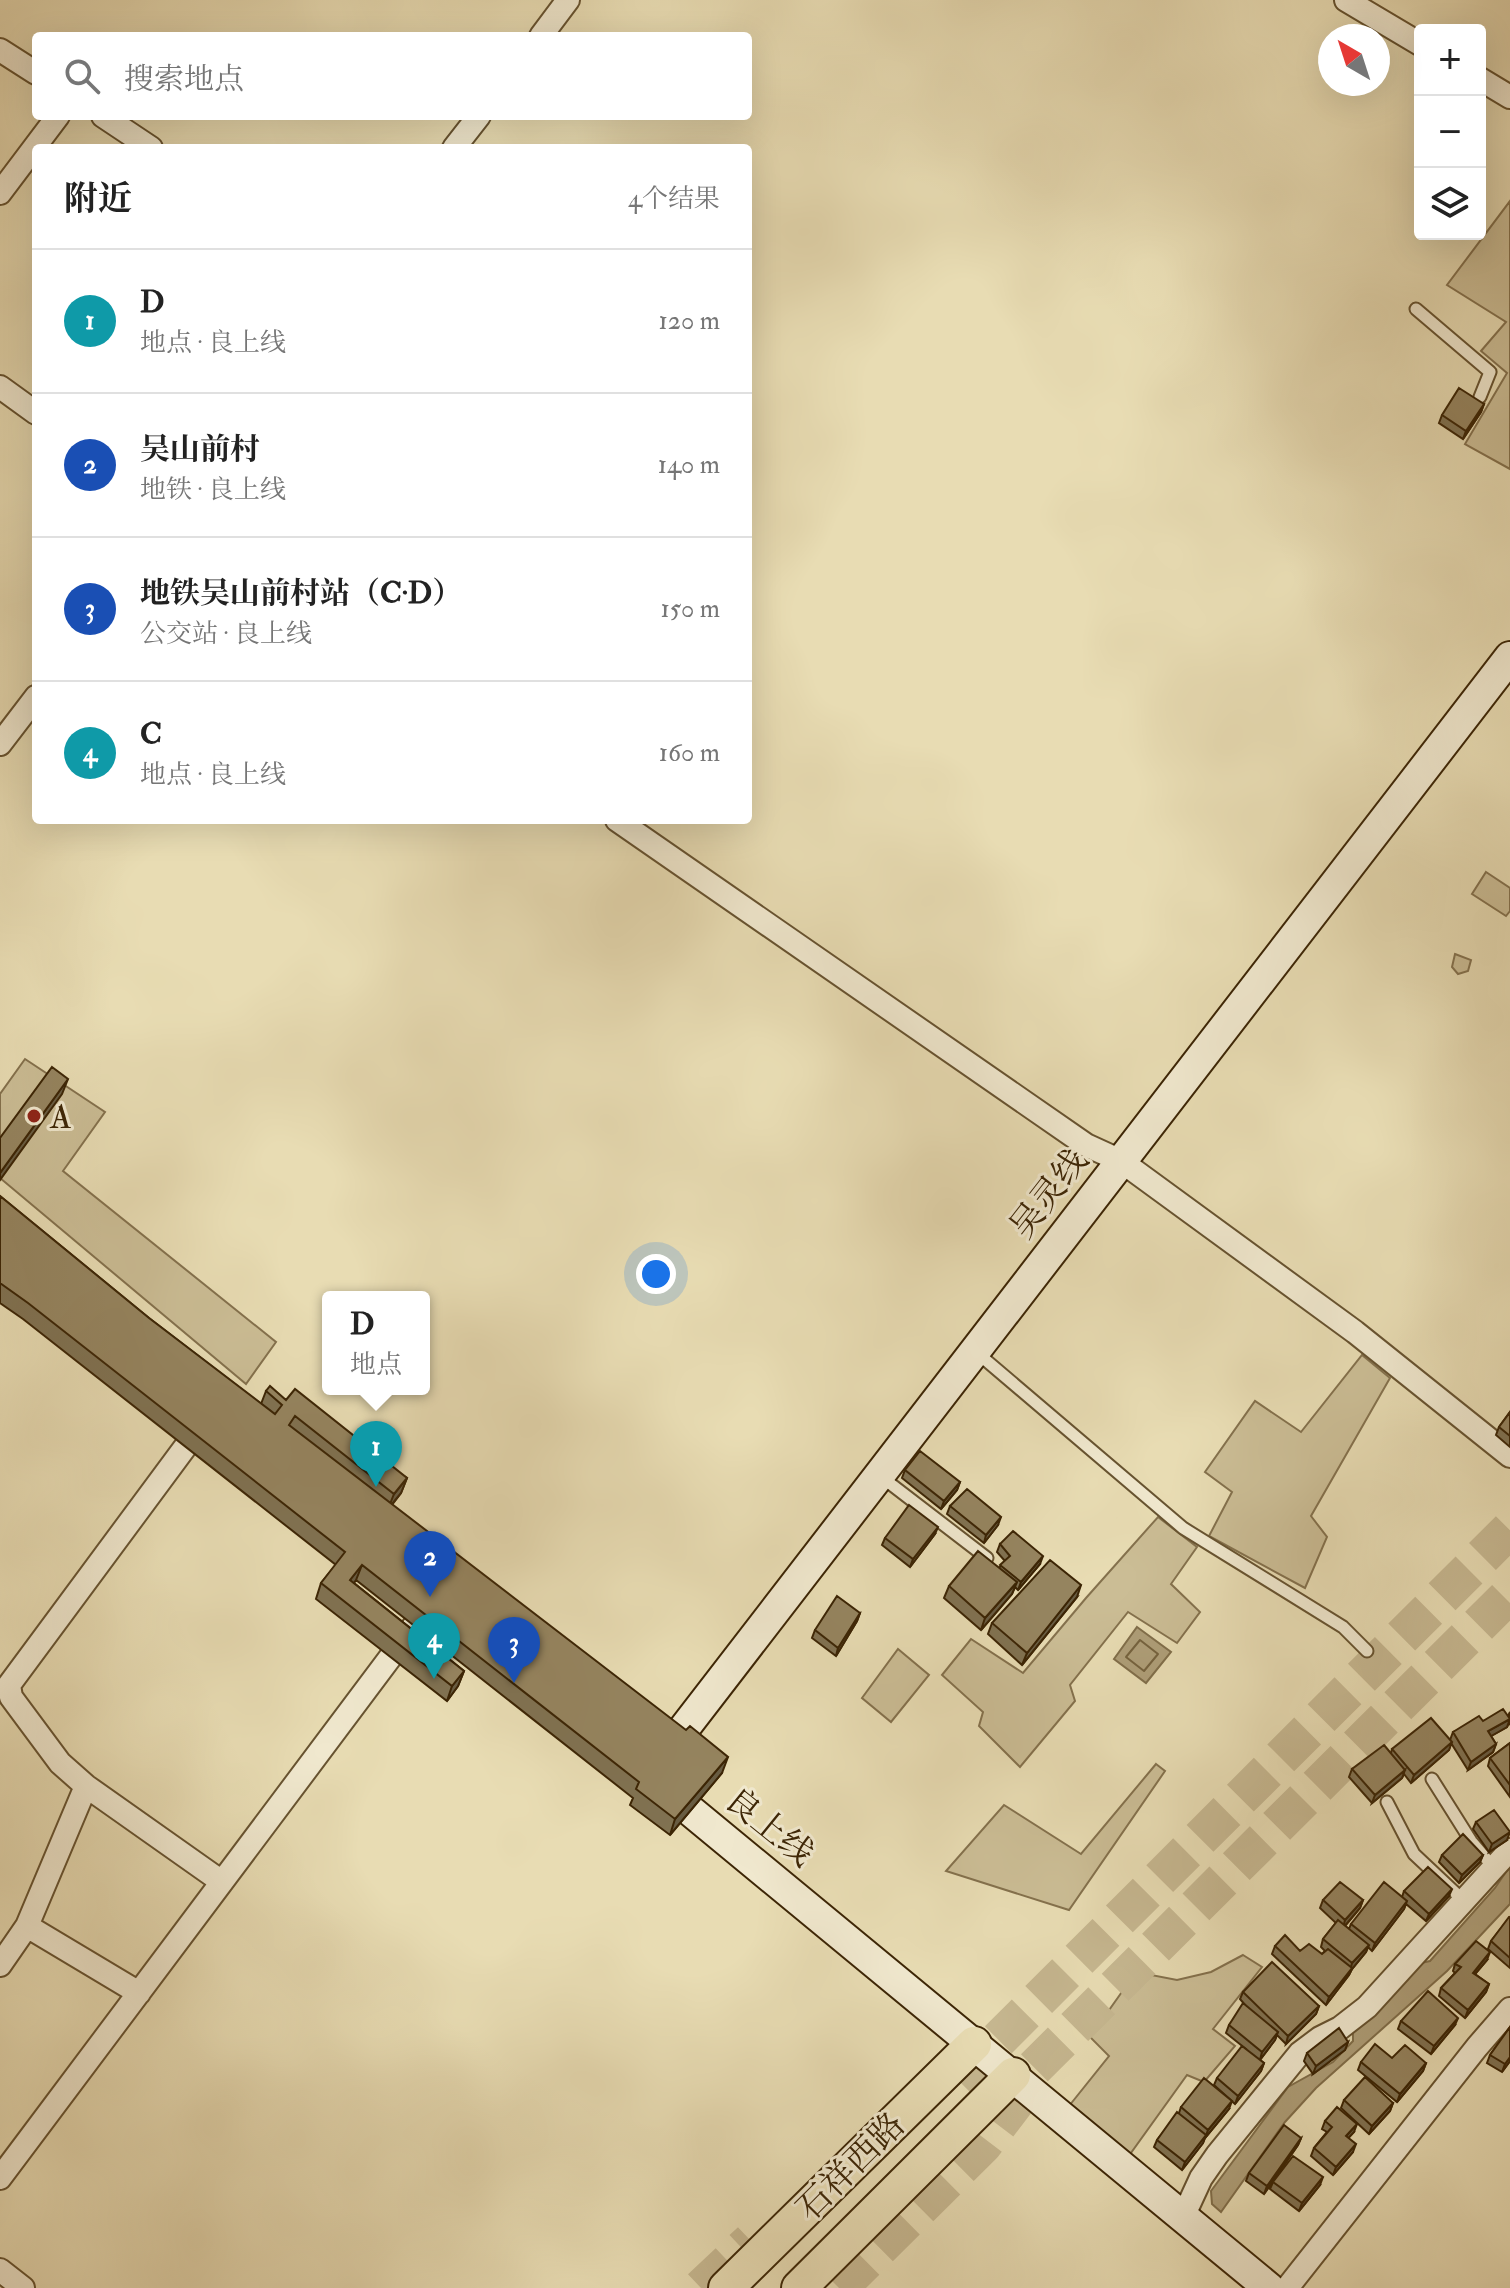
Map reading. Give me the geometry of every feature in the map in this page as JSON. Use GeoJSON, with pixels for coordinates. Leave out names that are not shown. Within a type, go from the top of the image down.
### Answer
{"type":"FeatureCollection","features":[{"type":"Feature","properties":{"kind":"main road","name":"石祥西路"},"geometry":{"type":"LineString","coordinates":[[726,2288],[974,2044]]}},
{"type":"Feature","properties":{"kind":"main road","name":"石祥西路"},"geometry":{"type":"LineString","coordinates":[[799,2288],[1013,2075]]}},
{"type":"Feature","properties":{"kind":"street"},"geometry":{"type":"LineString","coordinates":[[544,32],[568,0]]}},
{"type":"Feature","properties":{"kind":"street"},"geometry":{"type":"LineString","coordinates":[[1346,0],[1414,40]]}},
{"type":"Feature","properties":{"kind":"street"},"geometry":{"type":"LineString","coordinates":[[0,50],[32,70]]}},
{"type":"Feature","properties":{"kind":"street"},"geometry":{"type":"LineString","coordinates":[[1486,83],[1510,97]]}},
{"type":"Feature","properties":{"kind":"street"},"geometry":{"type":"LineString","coordinates":[[37,144],[55,120]]}},
{"type":"Feature","properties":{"kind":"street"},"geometry":{"type":"LineString","coordinates":[[109,120],[145,144]]}},
{"type":"Feature","properties":{"kind":"street"},"geometry":{"type":"LineString","coordinates":[[457,144],[476,120]]}},
{"type":"Feature","properties":{"kind":"street"},"geometry":{"type":"LineString","coordinates":[[0,193],[32,151]]}},
{"type":"Feature","properties":{"kind":"street"},"geometry":{"type":"LineString","coordinates":[[0,387],[32,410]]}},
{"type":"Feature","properties":{"kind":"street","name":"吴灵线"},"geometry":{"type":"LineString","coordinates":[[642,1771],[879,1475],[1510,657]]}},
{"type":"Feature","properties":{"kind":"street"},"geometry":{"type":"LineString","coordinates":[[0,744],[32,702]]}},
{"type":"Feature","properties":{"kind":"street"},"geometry":{"type":"LineString","coordinates":[[623,824],[1086,1145],[1121,1161],[1355,1332],[1510,1456]]}},
{"type":"Feature","properties":{"kind":"street"},"geometry":{"type":"LineString","coordinates":[[188,1393],[234,1432]]}},
{"type":"Feature","properties":{"kind":"street"},"geometry":{"type":"LineString","coordinates":[[211,1412],[9,1685],[11,1697],[52,1752],[86,1786],[222,1882]]}},
{"type":"Feature","properties":{"kind":"street"},"geometry":{"type":"LineString","coordinates":[[410,1579],[457,1619]]}},
{"type":"Feature","properties":{"kind":"street"},"geometry":{"type":"LineString","coordinates":[[0,2178],[433,1599]]}},
{"type":"Feature","properties":{"kind":"street","name":"良上线"},"geometry":{"type":"LineString","coordinates":[[642,1771],[1269,2288]]}},
{"type":"Feature","properties":{"kind":"street"},"geometry":{"type":"LineString","coordinates":[[0,1965],[27,1926],[86,1786]]}},
{"type":"Feature","properties":{"kind":"street"},"geometry":{"type":"LineString","coordinates":[[1183,2217],[1201,2178],[1217,2155],[1300,2053],[1367,2007],[1510,1850]]}},
{"type":"Feature","properties":{"kind":"street"},"geometry":{"type":"LineString","coordinates":[[27,1926],[139,1993]]}},
{"type":"Feature","properties":{"kind":"street"},"geometry":{"type":"LineString","coordinates":[[1287,2288],[1477,2047],[1510,2010]]}},
{"type":"Feature","properties":{"kind":"street"},"geometry":{"type":"LineString","coordinates":[[0,2270],[23,2288]]}},
{"type":"Feature","properties":{"kind":"lane"},"geometry":{"type":"LineString","coordinates":[[1416,309],[1490,372],[1480,397]]}},
{"type":"Feature","properties":{"kind":"lane"},"geometry":{"type":"LineString","coordinates":[[974,1351],[1183,1528],[1343,1627],[1367,1651]]}},
{"type":"Feature","properties":{"kind":"lane"},"geometry":{"type":"LineString","coordinates":[[879,1475],[987,1558]]}},
{"type":"Feature","properties":{"kind":"lane"},"geometry":{"type":"LineString","coordinates":[[1432,1779],[1471,1841],[1494,1868]]}},
{"type":"Feature","properties":{"kind":"lane"},"geometry":{"type":"LineString","coordinates":[[1387,1802],[1414,1854],[1464,1901]]}},
{"type":"Feature","properties":{"kind":"shaded area"},"geometry":{"type":"Polygon","coordinates":[[[1510,201],[1510,469],[1465,444],[1507,373],[1481,351],[1506,322],[1447,285],[1481,240],[1486,240],[1486,233],[1510,201]]]}},
{"type":"Feature","properties":{"kind":"shaded area"},"geometry":{"type":"Polygon","coordinates":[[[1486,872],[1510,888],[1510,911],[1506,916],[1472,894],[1486,872]]]}},
{"type":"Feature","properties":{"kind":"shaded area"},"geometry":{"type":"Polygon","coordinates":[[[1455,954],[1471,960],[1468,971],[1458,974],[1452,967],[1455,954]]]}},
{"type":"Feature","properties":{"kind":"shaded area"},"geometry":{"type":"Polygon","coordinates":[[[25,1059],[105,1112],[63,1171],[276,1342],[246,1384],[0,1178],[0,1094],[25,1059]]]}},
{"type":"Feature","properties":{"kind":"shaded area"},"geometry":{"type":"Polygon","coordinates":[[[1362,1355],[1390,1378],[1311,1516],[1327,1537],[1305,1588],[1209,1536],[1232,1492],[1205,1472],[1255,1401],[1301,1432],[1362,1355]]]}},
{"type":"Feature","properties":{"kind":"shaded area"},"geometry":{"type":"Polygon","coordinates":[[[1158,1517],[1197,1547],[1171,1584],[1200,1612],[1177,1643],[1128,1612],[1070,1685],[1075,1701],[1020,1767],[979,1726],[983,1712],[942,1675],[971,1639],[1023,1673],[1158,1517]]]}},
{"type":"Feature","properties":{"kind":"shaded area"},"geometry":{"type":"Polygon","coordinates":[[[898,1649],[929,1675],[891,1722],[862,1698],[898,1649]]]}},
{"type":"Feature","properties":{"kind":"shaded area"},"geometry":{"type":"Polygon","coordinates":[[[1156,1764],[1165,1771],[1069,1910],[946,1871],[1004,1805],[1081,1854],[1156,1764]]]}},
{"type":"Feature","properties":{"kind":"shaded area"},"geometry":{"type":"Polygon","coordinates":[[[1243,1955],[1262,1967],[1213,2029],[1235,2046],[1204,2082],[1187,2075],[1128,2157],[1069,2106],[1109,2056],[1090,2037],[1136,1972],[1177,1980],[1211,1972],[1243,1955]]]}},
{"type":"Feature","properties":{"kind":"water"},"geometry":{"type":"Polygon","coordinates":[[[1137,1627],[1171,1652],[1146,1683],[1114,1659],[1137,1627]]]}},
{"type":"Feature","properties":{"kind":"water"},"geometry":{"type":"Polygon","coordinates":[[[1510,1866],[1510,1904],[1447,1971],[1316,2088],[1285,2122],[1221,2212],[1212,2204],[1211,2191],[1288,2087],[1333,2062],[1353,2041],[1353,2030],[1421,1963],[1430,1961],[1495,1888],[1510,1866]]]}},
{"type":"Feature","properties":{"kind":"building"},"geometry":{"type":"Polygon","coordinates":[[[1459,388],[1484,404],[1466,431],[1442,415],[1459,388]]]}},
{"type":"Feature","properties":{"kind":"building"},"geometry":{"type":"Polygon","coordinates":[[[52,1067],[68,1079],[0,1173],[0,1138],[52,1067]]]}},
{"type":"Feature","properties":{"kind":"building"},"geometry":{"type":"Polygon","coordinates":[[[0,1196],[149,1318],[275,1414],[282,1405],[266,1391],[270,1386],[286,1400],[295,1389],[407,1478],[394,1494],[295,1416],[289,1425],[686,1730],[690,1726],[728,1757],[675,1819],[636,1789],[639,1782],[362,1565],[350,1580],[464,1671],[452,1686],[321,1583],[345,1552],[0,1283],[0,1196]]]}},
{"type":"Feature","properties":{"kind":"building"},"geometry":{"type":"Polygon","coordinates":[[[1510,1412],[1510,1436],[1499,1427],[1510,1412]]]}},
{"type":"Feature","properties":{"kind":"building"},"geometry":{"type":"Polygon","coordinates":[[[920,1451],[960,1482],[944,1501],[905,1470],[920,1451]]]}},
{"type":"Feature","properties":{"kind":"building"},"geometry":{"type":"Polygon","coordinates":[[[967,1489],[1001,1517],[986,1535],[950,1506],[967,1489]]]}},
{"type":"Feature","properties":{"kind":"building"},"geometry":{"type":"Polygon","coordinates":[[[909,1505],[938,1527],[913,1559],[885,1538],[909,1505]]]}},
{"type":"Feature","properties":{"kind":"building"},"geometry":{"type":"Polygon","coordinates":[[[1013,1531],[1043,1556],[1021,1582],[1000,1565],[1010,1556],[1000,1544],[1013,1531]]]}},
{"type":"Feature","properties":{"kind":"building"},"geometry":{"type":"Polygon","coordinates":[[[978,1551],[1017,1582],[985,1618],[949,1586],[978,1551]]]}},
{"type":"Feature","properties":{"kind":"building"},"geometry":{"type":"Polygon","coordinates":[[[1050,1560],[1081,1585],[1027,1653],[992,1623],[1050,1560]]]}},
{"type":"Feature","properties":{"kind":"building"},"geometry":{"type":"Polygon","coordinates":[[[837,1596],[860,1613],[838,1648],[815,1630],[837,1596]]]}},
{"type":"Feature","properties":{"kind":"building"},"geometry":{"type":"Polygon","coordinates":[[[1503,1709],[1510,1719],[1488,1731],[1496,1744],[1471,1762],[1453,1732],[1479,1716],[1483,1721],[1503,1709]]]}},
{"type":"Feature","properties":{"kind":"building"},"geometry":{"type":"Polygon","coordinates":[[[1431,1718],[1452,1742],[1414,1775],[1392,1749],[1431,1718]]]}},
{"type":"Feature","properties":{"kind":"building"},"geometry":{"type":"Polygon","coordinates":[[[1510,1743],[1510,1785],[1490,1758],[1510,1743]]]}},
{"type":"Feature","properties":{"kind":"building"},"geometry":{"type":"Polygon","coordinates":[[[1384,1745],[1405,1770],[1375,1795],[1352,1769],[1384,1745]]]}},
{"type":"Feature","properties":{"kind":"building"},"geometry":{"type":"Polygon","coordinates":[[[1494,1810],[1510,1832],[1492,1844],[1476,1822],[1494,1810]]]}},
{"type":"Feature","properties":{"kind":"building"},"geometry":{"type":"Polygon","coordinates":[[[1463,1834],[1483,1855],[1462,1875],[1442,1855],[1463,1834]]]}},
{"type":"Feature","properties":{"kind":"building"},"geometry":{"type":"Polygon","coordinates":[[[1428,1867],[1452,1889],[1429,1914],[1404,1891],[1428,1867]]]}},
{"type":"Feature","properties":{"kind":"building"},"geometry":{"type":"Polygon","coordinates":[[[1340,1882],[1363,1900],[1345,1920],[1323,1900],[1340,1882]]]}},
{"type":"Feature","properties":{"kind":"building"},"geometry":{"type":"Polygon","coordinates":[[[1384,1882],[1407,1901],[1375,1943],[1351,1924],[1384,1882]]]}},
{"type":"Feature","properties":{"kind":"building"},"geometry":{"type":"Polygon","coordinates":[[[1510,1917],[1510,1958],[1491,1941],[1510,1917]]]}},
{"type":"Feature","properties":{"kind":"building"},"geometry":{"type":"Polygon","coordinates":[[[1338,1920],[1369,1945],[1352,1963],[1323,1939],[1338,1920]]]}},
{"type":"Feature","properties":{"kind":"building"},"geometry":{"type":"Polygon","coordinates":[[[1285,1935],[1300,1951],[1309,1944],[1322,1954],[1328,1949],[1352,1968],[1329,1997],[1275,1946],[1285,1935]]]}},
{"type":"Feature","properties":{"kind":"building"},"geometry":{"type":"Polygon","coordinates":[[[1476,1941],[1490,1952],[1473,1973],[1489,1984],[1468,2010],[1441,1988],[1461,1967],[1455,1964],[1476,1941]]]}},
{"type":"Feature","properties":{"kind":"building"},"geometry":{"type":"Polygon","coordinates":[[[1272,1962],[1319,2006],[1288,2036],[1243,1992],[1272,1962]]]}},
{"type":"Feature","properties":{"kind":"building"},"geometry":{"type":"Polygon","coordinates":[[[1428,1991],[1458,2018],[1434,2046],[1401,2021],[1428,1991]]]}},
{"type":"Feature","properties":{"kind":"building"},"geometry":{"type":"Polygon","coordinates":[[[1243,2003],[1278,2032],[1262,2052],[1229,2025],[1243,2003]]]}},
{"type":"Feature","properties":{"kind":"building"},"geometry":{"type":"Polygon","coordinates":[[[1510,2027],[1510,2057],[1505,2064],[1490,2055],[1510,2027]]]}},
{"type":"Feature","properties":{"kind":"building"},"geometry":{"type":"Polygon","coordinates":[[[1339,2028],[1348,2042],[1316,2066],[1307,2053],[1339,2028]]]}},
{"type":"Feature","properties":{"kind":"building"},"geometry":{"type":"Polygon","coordinates":[[[1375,2044],[1392,2058],[1405,2045],[1426,2063],[1400,2094],[1361,2062],[1375,2044]]]}},
{"type":"Feature","properties":{"kind":"building"},"geometry":{"type":"Polygon","coordinates":[[[1242,2046],[1264,2063],[1238,2096],[1217,2078],[1242,2046]]]}},
{"type":"Feature","properties":{"kind":"building"},"geometry":{"type":"Polygon","coordinates":[[[1365,2077],[1393,2103],[1372,2126],[1344,2100],[1365,2077]]]}},
{"type":"Feature","properties":{"kind":"building"},"geometry":{"type":"Polygon","coordinates":[[[1204,2078],[1232,2101],[1208,2130],[1181,2107],[1204,2078]]]}},
{"type":"Feature","properties":{"kind":"building"},"geometry":{"type":"Polygon","coordinates":[[[1337,2107],[1357,2124],[1346,2136],[1356,2144],[1336,2167],[1314,2148],[1332,2127],[1325,2121],[1337,2107]]]}},
{"type":"Feature","properties":{"kind":"building"},"geometry":{"type":"Polygon","coordinates":[[[1177,2112],[1206,2135],[1185,2162],[1157,2140],[1177,2112]]]}},
{"type":"Feature","properties":{"kind":"building"},"geometry":{"type":"Polygon","coordinates":[[[1284,2125],[1301,2138],[1267,2186],[1249,2173],[1284,2125]]]}},
{"type":"Feature","properties":{"kind":"building"},"geometry":{"type":"Polygon","coordinates":[[[1293,2156],[1323,2177],[1302,2203],[1273,2182],[1293,2156]]]}},
{"type":"Feature","properties":{"kind":"tunnel"},"geometry":{"type":"LineString","coordinates":[[958,2080],[1510,1529]]}},
{"type":"Feature","properties":{"kind":"tunnel"},"geometry":{"type":"LineString","coordinates":[[994,2108],[1510,1594]]}},
{"type":"Feature","properties":{"kind":"tunnel"},"geometry":{"type":"LineString","coordinates":[[839,2288],[983,2145],[1021,2095]]}},
{"type":"Feature","properties":{"kind":"tunnel"},"geometry":{"type":"LineString","coordinates":[[701,2288],[751,2241]]}},
{"type":"Feature","properties":{"kind":"place","name":"A"},"geometry":{"type":"Point","coordinates":[34,1116]}},
{"type":"Feature","properties":{"kind":"place","name":"D"},"geometry":{"type":"Point","coordinates":[376,1487]}},
{"type":"Feature","properties":{"kind":"place","name":"吴山前村"},"geometry":{"type":"Point","coordinates":[430,1597]}},
{"type":"Feature","properties":{"kind":"place","name":"C"},"geometry":{"type":"Point","coordinates":[434,1679]}},
{"type":"Feature","properties":{"kind":"place","name":"地铁吴山前村站（C·D）"},"geometry":{"type":"Point","coordinates":[514,1683]}}]}
